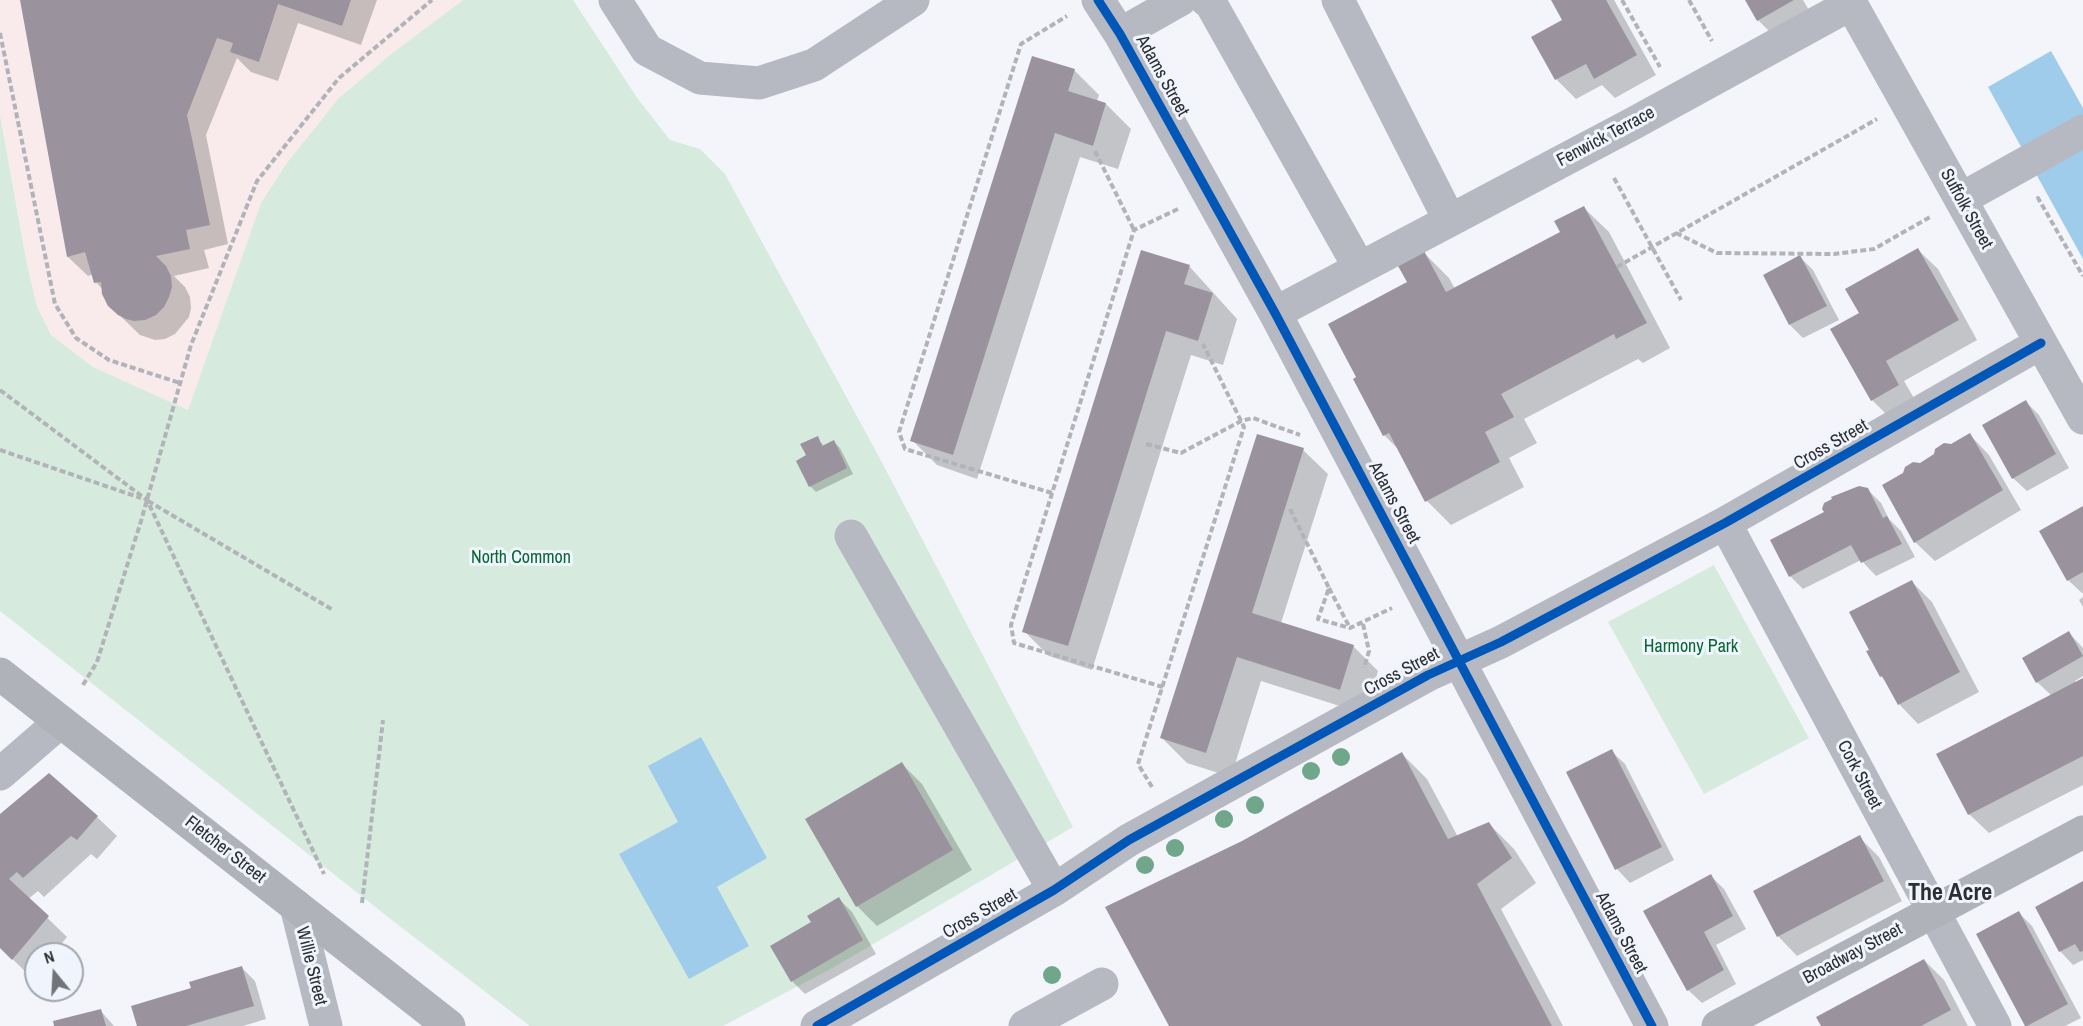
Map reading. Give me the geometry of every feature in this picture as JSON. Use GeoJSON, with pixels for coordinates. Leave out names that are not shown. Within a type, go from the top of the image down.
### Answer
{"type":"FeatureCollection","features":[{"type":"Feature","properties":{"kind":"main road","name":"Fletcher Street"},"geometry":{"type":"LineString","coordinates":[[0,674],[449,1026]]}},
{"type":"Feature","properties":{"kind":"main road","name":"Broadway Street"},"geometry":{"type":"LineString","coordinates":[[1718,1026],[2083,832]]}},
{"type":"Feature","properties":{"kind":"street"},"geometry":{"type":"LineString","coordinates":[[615,0],[647,50],[700,78],[759,83],[814,65],[913,0]]}},
{"type":"Feature","properties":{"kind":"street","name":"Adams Street"},"geometry":{"type":"LineString","coordinates":[[1098,0],[1120,34],[1275,313],[1652,1026]]}},
{"type":"Feature","properties":{"kind":"street"},"geometry":{"type":"LineString","coordinates":[[1120,34],[1180,0]]}},
{"type":"Feature","properties":{"kind":"street"},"geometry":{"type":"LineString","coordinates":[[1206,0],[1210,2],[1359,267]]}},
{"type":"Feature","properties":{"kind":"street"},"geometry":{"type":"LineString","coordinates":[[1338,0],[1449,219]]}},
{"type":"Feature","properties":{"kind":"street","name":"Fenwick Terrace"},"geometry":{"type":"LineString","coordinates":[[1275,313],[1634,123],[1850,2]]}},
{"type":"Feature","properties":{"kind":"street","name":"Suffolk Street"},"geometry":{"type":"LineString","coordinates":[[1850,2],[1948,206],[2041,343],[2083,418]]}},
{"type":"Feature","properties":{"kind":"street"},"geometry":{"type":"LineString","coordinates":[[1948,206],[2083,131]]}},
{"type":"Feature","properties":{"kind":"street","name":"Cross Street"},"geometry":{"type":"LineString","coordinates":[[817,1026],[1054,890],[1129,840],[1428,675],[1508,638],[1725,523],[2041,343]]}},
{"type":"Feature","properties":{"kind":"street","name":"Cork Street"},"geometry":{"type":"LineString","coordinates":[[1725,523],[1995,1026]]}},
{"type":"Feature","properties":{"kind":"street"},"geometry":{"type":"LineString","coordinates":[[851,536],[1054,890]]}},
{"type":"Feature","properties":{"kind":"street"},"geometry":{"type":"LineString","coordinates":[[0,774],[60,722]]}},
{"type":"Feature","properties":{"kind":"street","name":"Willie Street"},"geometry":{"type":"LineString","coordinates":[[296,906],[327,1026]]}},
{"type":"Feature","properties":{"kind":"street"},"geometry":{"type":"LineString","coordinates":[[1025,1026],[1102,984]]}},
{"type":"Feature","properties":{"kind":"path"},"geometry":{"type":"LineString","coordinates":[[83,685],[97,662],[147,500],[190,345],[257,181],[339,78],[432,0]]}},
{"type":"Feature","properties":{"kind":"path"},"geometry":{"type":"LineString","coordinates":[[1622,0],[1662,71]]}},
{"type":"Feature","properties":{"kind":"path"},"geometry":{"type":"LineString","coordinates":[[1689,0],[1713,44]]}},
{"type":"Feature","properties":{"kind":"path"},"geometry":{"type":"LineString","coordinates":[[1052,493],[905,449],[899,432],[1021,44],[1068,15]]}},
{"type":"Feature","properties":{"kind":"path"},"geometry":{"type":"LineString","coordinates":[[0,33],[55,304],[76,338],[109,360],[180,383]]}},
{"type":"Feature","properties":{"kind":"path"},"geometry":{"type":"LineString","coordinates":[[1617,267],[1880,117]]}},
{"type":"Feature","properties":{"kind":"path"},"geometry":{"type":"LineString","coordinates":[[1095,151],[1134,230],[1011,624],[1014,643],[1162,687]]}},
{"type":"Feature","properties":{"kind":"path"},"geometry":{"type":"LineString","coordinates":[[1614,178],[1681,300]]}},
{"type":"Feature","properties":{"kind":"path"},"geometry":{"type":"LineString","coordinates":[[2030,203],[2038,198],[2083,276]]}},
{"type":"Feature","properties":{"kind":"path"},"geometry":{"type":"LineString","coordinates":[[1134,230],[1184,206]]}},
{"type":"Feature","properties":{"kind":"path"},"geometry":{"type":"LineString","coordinates":[[1676,232],[1717,254],[1834,254],[1874,249],[1948,206]]}},
{"type":"Feature","properties":{"kind":"path"},"geometry":{"type":"LineString","coordinates":[[1155,792],[1138,764],[1244,427],[1203,344]]}},
{"type":"Feature","properties":{"kind":"path"},"geometry":{"type":"LineString","coordinates":[[0,390],[147,500],[333,610]]}},
{"type":"Feature","properties":{"kind":"path"},"geometry":{"type":"LineString","coordinates":[[1146,444],[1181,453],[1241,421],[1253,418],[1304,437]]}},
{"type":"Feature","properties":{"kind":"path"},"geometry":{"type":"LineString","coordinates":[[0,450],[147,500],[324,874]]}},
{"type":"Feature","properties":{"kind":"path"},"geometry":{"type":"LineString","coordinates":[[1290,509],[1350,628]]}},
{"type":"Feature","properties":{"kind":"path"},"geometry":{"type":"LineString","coordinates":[[1329,588],[1318,619],[1350,628],[1363,624],[1393,608]]}},
{"type":"Feature","properties":{"kind":"path"},"geometry":{"type":"LineString","coordinates":[[1362,673],[1369,651],[1363,624]]}},
{"type":"Feature","properties":{"kind":"path"},"geometry":{"type":"LineString","coordinates":[[362,903],[382,720]]}},
{"type":"Feature","properties":{"kind":"shaded area"},"geometry":{"type":"Polygon","coordinates":[[[0,0],[463,0],[390,55],[339,98],[286,164],[261,203],[188,410],[93,367],[51,335],[37,306],[27,265],[0,115],[0,0]]]}},
{"type":"Feature","properties":{"kind":"green space","name":"North Common"},"geometry":{"type":"Polygon","coordinates":[[[463,0],[573,0],[638,99],[670,140],[700,149],[725,174],[878,455],[1073,827],[834,967],[723,1026],[530,1026],[0,611],[0,115],[27,265],[37,306],[51,335],[93,367],[188,410],[261,203],[286,164],[339,98],[390,55],[463,0]]]}},
{"type":"Feature","properties":{"kind":"green space","name":"Harmony Park"},"geometry":{"type":"Polygon","coordinates":[[[1714,565],[1809,738],[1704,794],[1608,622],[1714,565]]]}},
{"type":"Feature","properties":{"kind":"water"},"geometry":{"type":"Polygon","coordinates":[[[2051,51],[2083,108],[2083,259],[1988,87],[2051,51]]]}},
{"type":"Feature","properties":{"kind":"water"},"geometry":{"type":"Polygon","coordinates":[[[701,737],[767,858],[717,887],[749,946],[689,979],[619,854],[678,822],[648,766],[701,737]]]}},
{"type":"Feature","properties":{"kind":"building"},"geometry":{"type":"Polygon","coordinates":[[[20,0],[351,0],[342,26],[278,4],[259,62],[230,52],[233,43],[217,38],[187,115],[210,225],[186,230],[190,249],[156,256],[166,266],[171,276],[172,287],[164,307],[156,315],[145,320],[126,319],[108,306],[102,294],[101,282],[94,283],[85,252],[67,257],[20,0]]]}},
{"type":"Feature","properties":{"kind":"building"},"geometry":{"type":"Polygon","coordinates":[[[1551,0],[1606,0],[1637,55],[1594,79],[1586,64],[1555,80],[1531,37],[1562,20],[1551,0]]]}},
{"type":"Feature","properties":{"kind":"building"},"geometry":{"type":"Polygon","coordinates":[[[1745,0],[1794,0],[1757,21],[1745,0]]]}},
{"type":"Feature","properties":{"kind":"building"},"geometry":{"type":"Polygon","coordinates":[[[1032,56],[1075,69],[1068,91],[1106,103],[1093,146],[1055,133],[953,455],[910,441],[1032,56]]]}},
{"type":"Feature","properties":{"kind":"building"},"geometry":{"type":"Polygon","coordinates":[[[1584,206],[1647,323],[1616,339],[1614,334],[1501,394],[1514,417],[1485,432],[1500,462],[1425,502],[1389,433],[1383,436],[1353,379],[1356,377],[1328,324],[1407,282],[1398,266],[1424,251],[1446,292],[1560,232],[1554,221],[1584,206]]]}},
{"type":"Feature","properties":{"kind":"building"},"geometry":{"type":"Polygon","coordinates":[[[1918,248],[1959,320],[1886,361],[1899,385],[1871,401],[1830,329],[1859,313],[1845,289],[1918,248]]]}},
{"type":"Feature","properties":{"kind":"building"},"geometry":{"type":"Polygon","coordinates":[[[1141,250],[1190,265],[1184,284],[1213,293],[1198,341],[1166,331],[1068,646],[1022,632],[1141,250]]]}},
{"type":"Feature","properties":{"kind":"building"},"geometry":{"type":"Polygon","coordinates":[[[1800,255],[1827,306],[1789,325],[1763,275],[1800,255]]]}},
{"type":"Feature","properties":{"kind":"building"},"geometry":{"type":"Polygon","coordinates":[[[2026,400],[2056,454],[2012,479],[1982,425],[2026,400]]]}},
{"type":"Feature","properties":{"kind":"building"},"geometry":{"type":"Polygon","coordinates":[[[1970,433],[2003,490],[1914,543],[1882,485],[1903,473],[1905,467],[1913,462],[1920,463],[1934,454],[1935,449],[1944,443],[1951,444],[1970,433]]]}},
{"type":"Feature","properties":{"kind":"building"},"geometry":{"type":"Polygon","coordinates":[[[1257,434],[1304,448],[1252,613],[1354,645],[1340,690],[1237,657],[1206,753],[1160,738],[1257,434]]]}},
{"type":"Feature","properties":{"kind":"building"},"geometry":{"type":"Polygon","coordinates":[[[818,436],[822,446],[834,440],[847,468],[809,487],[796,461],[806,455],[800,444],[818,436]]]}},
{"type":"Feature","properties":{"kind":"building"},"geometry":{"type":"Polygon","coordinates":[[[1859,486],[1868,488],[1883,518],[1887,516],[1902,544],[1861,563],[1851,545],[1789,577],[1770,540],[1824,512],[1822,509],[1824,503],[1832,499],[1831,497],[1859,486]]]}},
{"type":"Feature","properties":{"kind":"building"},"geometry":{"type":"Polygon","coordinates":[[[2083,506],[2083,572],[2067,581],[2039,531],[2083,506]]]}},
{"type":"Feature","properties":{"kind":"building"},"geometry":{"type":"Polygon","coordinates":[[[1912,580],[1960,672],[1898,705],[1866,651],[1869,650],[1849,612],[1912,580]]]}},
{"type":"Feature","properties":{"kind":"building"},"geometry":{"type":"Polygon","coordinates":[[[2069,631],[2083,656],[2036,683],[2022,658],[2069,631]]]}},
{"type":"Feature","properties":{"kind":"building"},"geometry":{"type":"Polygon","coordinates":[[[2083,678],[2083,756],[1968,815],[1936,754],[2083,678]]]}},
{"type":"Feature","properties":{"kind":"building"},"geometry":{"type":"Polygon","coordinates":[[[1612,749],[1662,847],[1615,870],[1566,772],[1612,749]]]}},
{"type":"Feature","properties":{"kind":"building"},"geometry":{"type":"Polygon","coordinates":[[[1402,752],[1448,839],[1489,822],[1512,858],[1477,884],[1552,1026],[1169,1026],[1105,907],[1242,841],[1402,752]]]}},
{"type":"Feature","properties":{"kind":"building"},"geometry":{"type":"Polygon","coordinates":[[[902,762],[953,850],[856,907],[805,819],[902,762]]]}},
{"type":"Feature","properties":{"kind":"building"},"geometry":{"type":"Polygon","coordinates":[[[49,773],[98,816],[77,840],[71,836],[23,878],[17,872],[9,879],[49,916],[27,942],[24,942],[24,946],[12,960],[0,948],[0,814],[49,773]]]}},
{"type":"Feature","properties":{"kind":"building"},"geometry":{"type":"Polygon","coordinates":[[[1860,835],[1884,881],[1777,937],[1753,891],[1860,835]]]}},
{"type":"Feature","properties":{"kind":"building"},"geometry":{"type":"Polygon","coordinates":[[[1711,874],[1733,916],[1704,932],[1724,970],[1687,991],[1643,911],[1711,874]]]}},
{"type":"Feature","properties":{"kind":"building"},"geometry":{"type":"Polygon","coordinates":[[[2083,881],[2083,951],[2080,952],[2075,944],[2059,952],[2035,907],[2083,881]]]}},
{"type":"Feature","properties":{"kind":"building"},"geometry":{"type":"Polygon","coordinates":[[[839,897],[863,940],[791,982],[770,946],[811,922],[807,916],[839,897]]]}},
{"type":"Feature","properties":{"kind":"building"},"geometry":{"type":"Polygon","coordinates":[[[2019,911],[2068,1004],[2027,1026],[1976,934],[2019,911]]]}},
{"type":"Feature","properties":{"kind":"building"},"geometry":{"type":"Polygon","coordinates":[[[1924,959],[1951,1010],[1921,1026],[1821,1026],[1816,1017],[1924,959]]]}},
{"type":"Feature","properties":{"kind":"building"},"geometry":{"type":"Polygon","coordinates":[[[242,966],[254,1006],[186,1026],[137,1026],[131,1006],[191,988],[189,982],[242,966]]]}},
{"type":"Feature","properties":{"kind":"building"},"geometry":{"type":"Polygon","coordinates":[[[101,1009],[106,1026],[54,1026],[53,1021],[101,1009]]]}},
{"type":"Feature","properties":{"kind":"cycle path"},"geometry":{"type":"LineString","coordinates":[[1098,0],[1120,34],[1275,313],[1652,1026]]}},
{"type":"Feature","properties":{"kind":"cycle path"},"geometry":{"type":"LineString","coordinates":[[817,1026],[1054,890],[1129,840],[1428,675],[1501,642],[1725,523],[2041,343]]}},
{"type":"Feature","properties":{"kind":"district","name":"The Acre"},"geometry":{"type":"Point","coordinates":[1950,894]}}]}
